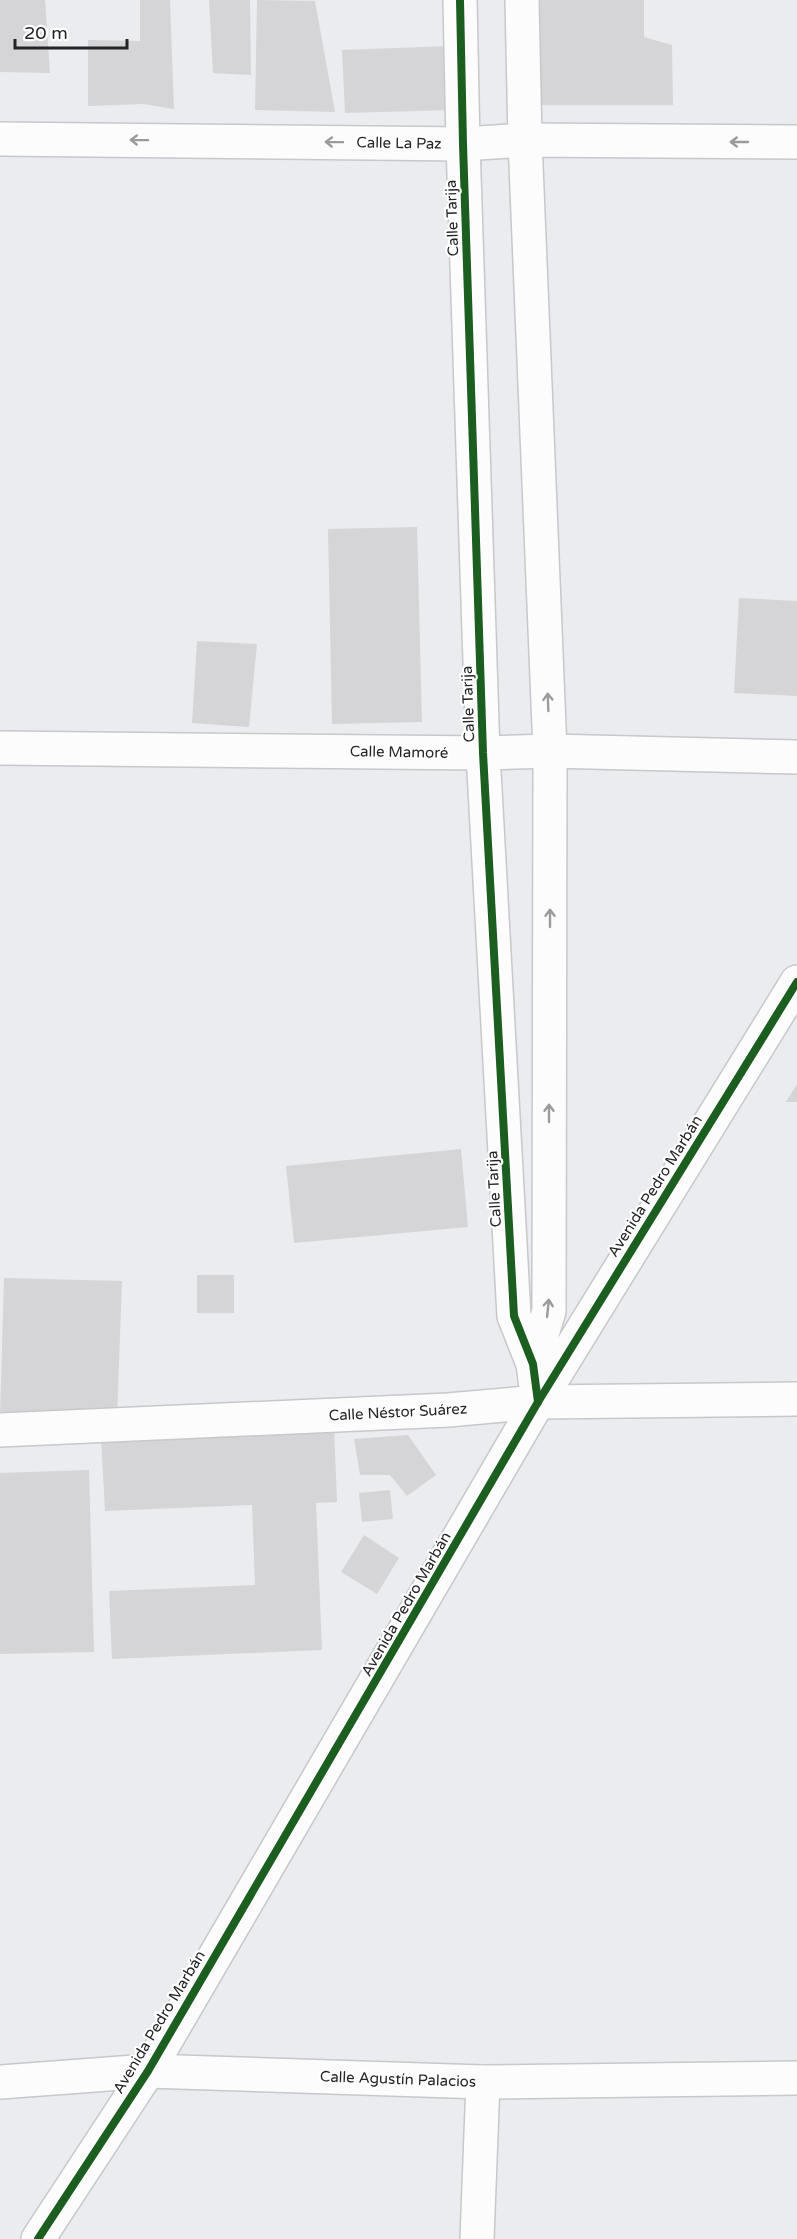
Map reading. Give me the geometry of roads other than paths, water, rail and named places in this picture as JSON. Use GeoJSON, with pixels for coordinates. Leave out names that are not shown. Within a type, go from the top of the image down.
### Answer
{"type":"FeatureCollection","features":[{"type":"Feature","properties":{"kind":"street","name":"Calle Tarija"},"geometry":{"type":"LineString","coordinates":[[460,0],[483,753],[514,1316],[532,1364],[538,1402]]}},
{"type":"Feature","properties":{"kind":"street","name":"Calle Tarija"},"geometry":{"type":"LineString","coordinates":[[522,0],[525,140],[550,751],[549,1311],[532,1364]]}},
{"type":"Feature","properties":{"kind":"street","name":"Calle La Paz"},"geometry":{"type":"LineString","coordinates":[[0,139],[463,144],[525,140],[797,142]]}},
{"type":"Feature","properties":{"kind":"street","name":"Calle Mamoré"},"geometry":{"type":"LineString","coordinates":[[0,748],[483,753],[550,751],[797,757]]}},
{"type":"Feature","properties":{"kind":"street","name":"Avenida Pedro Marbán"},"geometry":{"type":"LineString","coordinates":[[38,2239],[148,2071],[538,1402],[797,982]]}},
{"type":"Feature","properties":{"kind":"street","name":"Calle Néstor Suárez"},"geometry":{"type":"LineString","coordinates":[[0,1430],[448,1410],[538,1402],[797,1400]]}},
{"type":"Feature","properties":{"kind":"street","name":"Calle Agustín Palacios"},"geometry":{"type":"LineString","coordinates":[[0,2082],[148,2071],[483,2082],[797,2079]]}},
{"type":"Feature","properties":{"kind":"street"},"geometry":{"type":"LineString","coordinates":[[477,2239],[483,2082]]}}]}
